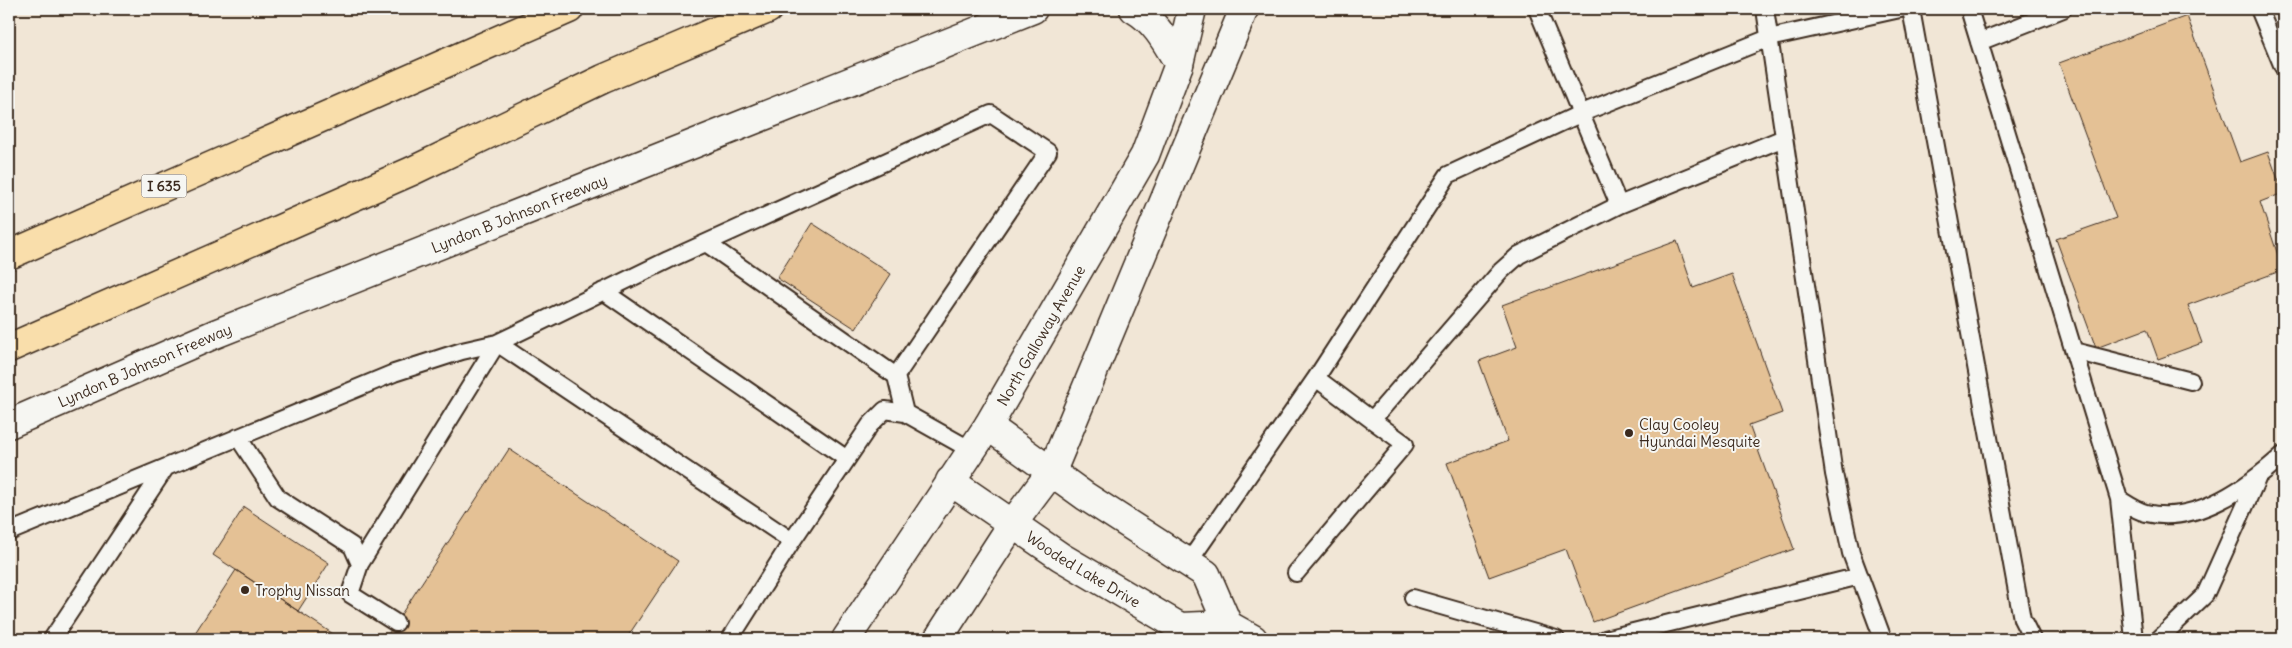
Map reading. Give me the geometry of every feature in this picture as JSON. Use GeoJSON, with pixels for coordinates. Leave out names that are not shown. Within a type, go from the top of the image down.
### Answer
{"type":"FeatureCollection","features":[{"type":"Feature","properties":{"kind":"highway","name":"I 635"},"geometry":{"type":"LineString","coordinates":[[9,255],[569,9]]}},
{"type":"Feature","properties":{"kind":"highway"},"geometry":{"type":"LineString","coordinates":[[9,348],[412,171],[603,79],[768,9]]}},
{"type":"Feature","properties":{"kind":"main road","name":"Lyndon B Johnson Freeway"},"geometry":{"type":"LineString","coordinates":[[9,424],[215,334],[1033,9]]}},
{"type":"Feature","properties":{"kind":"main road"},"geometry":{"type":"LineString","coordinates":[[1134,9],[1145,16],[1158,29],[1179,64]]}},
{"type":"Feature","properties":{"kind":"main road","name":"North Galloway Avenue"},"geometry":{"type":"LineString","coordinates":[[846,639],[988,426],[1145,155],[1179,64],[1192,9]]}},
{"type":"Feature","properties":{"kind":"main road"},"geometry":{"type":"LineString","coordinates":[[938,639],[1013,523],[1052,471],[1244,9]]}},
{"type":"Feature","properties":{"kind":"main road"},"geometry":{"type":"LineString","coordinates":[[988,426],[1085,496],[1206,574],[1210,630],[1253,639]]}},
{"type":"Feature","properties":{"kind":"main road","name":"Wooded Lake Drive"},"geometry":{"type":"LineString","coordinates":[[950,481],[1061,557],[1180,627],[1210,630]]}},
{"type":"Feature","properties":{"kind":"lane"},"geometry":{"type":"LineString","coordinates":[[1537,9],[1620,205]]}},
{"type":"Feature","properties":{"kind":"lane"},"geometry":{"type":"LineString","coordinates":[[1765,9],[1834,474],[1851,553],[1883,639]]}},
{"type":"Feature","properties":{"kind":"lane"},"geometry":{"type":"LineString","coordinates":[[1188,563],[1316,378],[1448,175],[1582,113],[1769,38],[1900,9]]}},
{"type":"Feature","properties":{"kind":"lane"},"geometry":{"type":"LineString","coordinates":[[1911,9],[2022,619],[2032,639]]}},
{"type":"Feature","properties":{"kind":"lane"},"geometry":{"type":"LineString","coordinates":[[1969,9],[2119,500],[2134,639]]}},
{"type":"Feature","properties":{"kind":"lane"},"geometry":{"type":"LineString","coordinates":[[1979,42],[2064,9]]}},
{"type":"Feature","properties":{"kind":"lane"},"geometry":{"type":"LineString","coordinates":[[2259,9],[2283,67]]}},
{"type":"Feature","properties":{"kind":"lane"},"geometry":{"type":"LineString","coordinates":[[9,532],[394,373],[462,350],[497,343],[706,243],[992,114],[1048,152],[896,376]]}},
{"type":"Feature","properties":{"kind":"lane"},"geometry":{"type":"LineString","coordinates":[[1372,420],[1501,271],[1519,255],[1620,205],[1784,138]]}},
{"type":"Feature","properties":{"kind":"lane"},"geometry":{"type":"LineString","coordinates":[[706,243],[896,376],[905,413]]}},
{"type":"Feature","properties":{"kind":"lane"},"geometry":{"type":"LineString","coordinates":[[603,291],[847,459]]}},
{"type":"Feature","properties":{"kind":"lane"},"geometry":{"type":"LineString","coordinates":[[497,343],[792,541]]}},
{"type":"Feature","properties":{"kind":"lane"},"geometry":{"type":"LineString","coordinates":[[396,623],[350,594],[360,564],[497,343]]}},
{"type":"Feature","properties":{"kind":"lane"},"geometry":{"type":"LineString","coordinates":[[2074,352],[2191,381]]}},
{"type":"Feature","properties":{"kind":"lane"},"geometry":{"type":"LineString","coordinates":[[1296,573],[1405,444],[1316,378]]}},
{"type":"Feature","properties":{"kind":"lane"},"geometry":{"type":"LineString","coordinates":[[730,639],[792,541],[870,425],[885,410],[905,413],[971,450]]}},
{"type":"Feature","properties":{"kind":"lane"},"geometry":{"type":"LineString","coordinates":[[238,437],[278,498],[352,546],[360,564]]}},
{"type":"Feature","properties":{"kind":"lane"},"geometry":{"type":"LineString","coordinates":[[2119,500],[2146,513],[2169,515],[2202,510],[2257,479],[2283,455]]}},
{"type":"Feature","properties":{"kind":"lane"},"geometry":{"type":"LineString","coordinates":[[52,639],[166,467]]}},
{"type":"Feature","properties":{"kind":"lane"},"geometry":{"type":"LineString","coordinates":[[2159,639],[2205,595],[2257,479]]}},
{"type":"Feature","properties":{"kind":"lane"},"geometry":{"type":"LineString","coordinates":[[1605,639],[1860,576]]}},
{"type":"Feature","properties":{"kind":"lane"},"geometry":{"type":"LineString","coordinates":[[1413,598],[1556,639]]}},
{"type":"Feature","properties":{"kind":"building"},"geometry":{"type":"Polygon","coordinates":[[[2187,16],[2240,162],[2268,152],[2283,193],[2260,202],[2283,270],[2188,305],[2202,343],[2158,359],[2147,329],[2096,348],[2056,239],[2116,218],[2059,63],[2187,16]]]}},
{"type":"Feature","properties":{"kind":"building"},"geometry":{"type":"Polygon","coordinates":[[[812,223],[891,274],[856,329],[777,278],[812,223]]]}},
{"type":"Feature","properties":{"kind":"building","name":"Clay Cooley Hyundai Mesquite"},"geometry":{"type":"Polygon","coordinates":[[[1677,241],[1693,288],[1732,274],[1782,413],[1749,425],[1794,549],[1593,622],[1566,549],[1489,577],[1447,463],[1508,441],[1479,361],[1517,347],[1502,305],[1677,241]]]}},
{"type":"Feature","properties":{"kind":"building"},"geometry":{"type":"Polygon","coordinates":[[[509,449],[678,561],[626,639],[385,639],[509,449]]]}},
{"type":"Feature","properties":{"kind":"building"},"geometry":{"type":"Polygon","coordinates":[[[244,507],[329,563],[298,611],[213,555],[244,507]]]}},
{"type":"Feature","properties":{"kind":"building","name":"Trophy Nissan"},"geometry":{"type":"Polygon","coordinates":[[[236,570],[298,611],[341,639],[191,639],[236,570]]]}},
{"type":"Feature","properties":{"kind":"place","name":"Clay Cooley Hyundai Mesquite"},"geometry":{"type":"Point","coordinates":[1629,433]}},
{"type":"Feature","properties":{"kind":"place","name":"Trophy Nissan"},"geometry":{"type":"Point","coordinates":[245,590]}}]}
